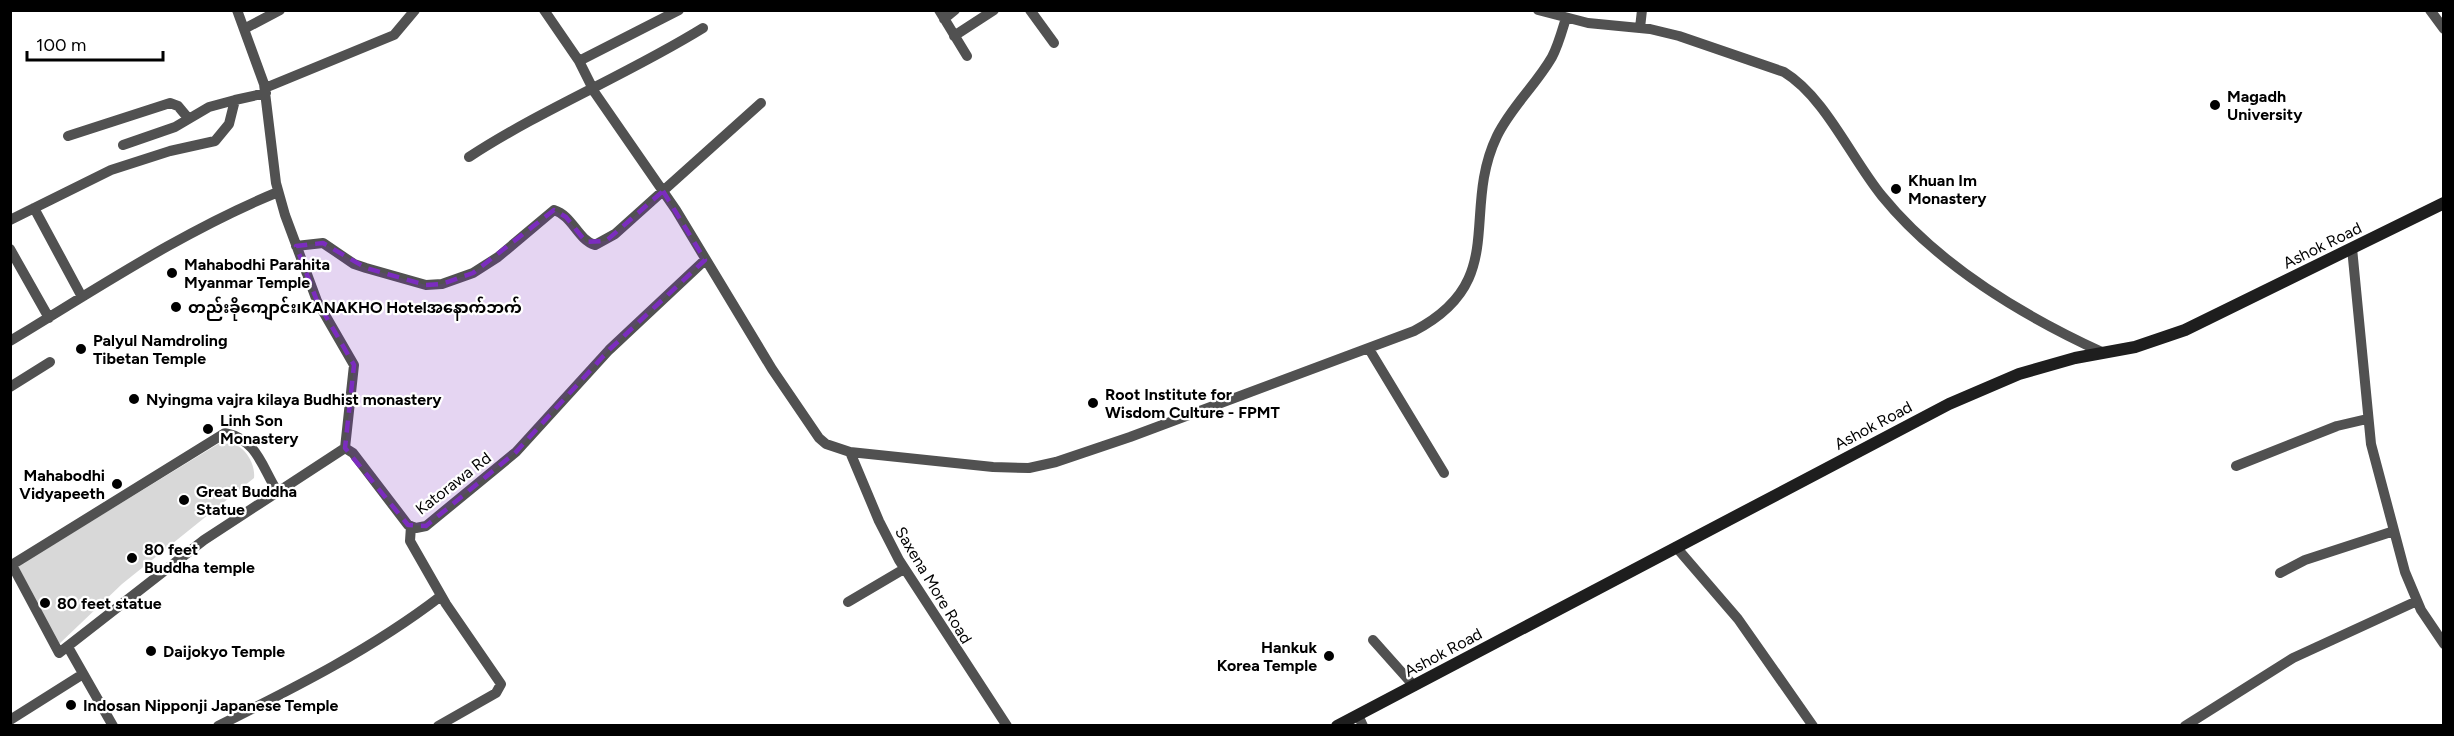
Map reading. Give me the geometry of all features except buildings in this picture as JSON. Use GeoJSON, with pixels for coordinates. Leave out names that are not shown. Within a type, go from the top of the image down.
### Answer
{"type":"FeatureCollection","features":[{"type":"Feature","properties":{"kind":"street"},"geometry":{"type":"LineString","coordinates":[[237,10],[265,91],[278,192],[317,301],[354,365],[345,448],[204,540],[59,653],[11,565],[225,433],[237,435],[252,445],[277,491]]}},
{"type":"Feature","properties":{"kind":"street"},"geometry":{"type":"LineString","coordinates":[[244,29],[280,10]]}},
{"type":"Feature","properties":{"kind":"street"},"geometry":{"type":"LineString","coordinates":[[123,145],[175,127],[209,107],[265,91],[394,35],[415,10]]}},
{"type":"Feature","properties":{"kind":"street"},"geometry":{"type":"LineString","coordinates":[[544,10],[579,61],[593,88],[663,191],[772,369],[819,438],[826,444],[850,452],[993,467],[1029,468],[1075,456],[1369,349],[1431,323],[1452,304],[1470,280],[1491,152],[1506,122],[1554,55],[1566,18]]}},
{"type":"Feature","properties":{"kind":"street"},"geometry":{"type":"LineString","coordinates":[[579,61],[679,10]]}},
{"type":"Feature","properties":{"kind":"street"},"geometry":{"type":"LineString","coordinates":[[956,10],[942,15],[966,56]]}},
{"type":"Feature","properties":{"kind":"street"},"geometry":{"type":"LineString","coordinates":[[954,36],[994,10]]}},
{"type":"Feature","properties":{"kind":"street"},"geometry":{"type":"LineString","coordinates":[[1030,10],[1054,43]]}},
{"type":"Feature","properties":{"kind":"street"},"geometry":{"type":"LineString","coordinates":[[1538,10],[1566,18],[1615,27],[1640,28],[1691,39],[1774,67],[1794,78],[1819,107],[1883,197],[1917,232],[1957,267],[1996,294],[2104,353]]}},
{"type":"Feature","properties":{"kind":"street"},"geometry":{"type":"LineString","coordinates":[[1640,28],[1642,10]]}},
{"type":"Feature","properties":{"kind":"street"},"geometry":{"type":"LineString","coordinates":[[2430,10],[2442,23]]}},
{"type":"Feature","properties":{"kind":"street"},"geometry":{"type":"LineString","coordinates":[[469,157],[550,108],[593,88],[703,28]]}},
{"type":"Feature","properties":{"kind":"street"},"geometry":{"type":"LineString","coordinates":[[10,220],[111,170],[170,151],[215,141],[229,124],[235,100]]}},
{"type":"Feature","properties":{"kind":"street"},"geometry":{"type":"LineString","coordinates":[[68,136],[170,103],[178,106],[188,118]]}},
{"type":"Feature","properties":{"kind":"street"},"geometry":{"type":"LineString","coordinates":[[296,246],[323,243],[340,256],[366,268],[426,285],[442,284],[473,273],[498,257],[554,210],[566,217],[586,242],[595,245],[606,241],[761,103]]}},
{"type":"Feature","properties":{"kind":"street"},"geometry":{"type":"LineString","coordinates":[[10,341],[186,236],[235,210],[278,192]]}},
{"type":"Feature","properties":{"kind":"street","name":"Ashok Road"},"geometry":{"type":"LineString","coordinates":[[1337,726],[1360,720],[1414,686],[1948,404],[2019,374],[2135,347],[2185,330],[2444,203]]}},
{"type":"Feature","properties":{"kind":"street"},"geometry":{"type":"LineString","coordinates":[[34,208],[82,297]]}},
{"type":"Feature","properties":{"kind":"street"},"geometry":{"type":"LineString","coordinates":[[2352,248],[2370,444],[2405,572],[2417,601],[2444,644]]}},
{"type":"Feature","properties":{"kind":"street"},"geometry":{"type":"LineString","coordinates":[[10,249],[49,318]]}},
{"type":"Feature","properties":{"kind":"street","name":"Katorawa Rd"},"geometry":{"type":"LineString","coordinates":[[345,448],[353,453],[399,516],[411,526],[426,526],[516,452],[609,350],[705,260]]}},
{"type":"Feature","properties":{"kind":"street"},"geometry":{"type":"LineString","coordinates":[[1369,349],[1444,473]]}},
{"type":"Feature","properties":{"kind":"street"},"geometry":{"type":"LineString","coordinates":[[10,387],[50,362]]}},
{"type":"Feature","properties":{"kind":"street"},"geometry":{"type":"LineString","coordinates":[[2236,466],[2328,429],[2367,419]]}},
{"type":"Feature","properties":{"kind":"street","name":"Saxena More Road"},"geometry":{"type":"LineString","coordinates":[[850,452],[879,521],[904,569],[1007,726]]}},
{"type":"Feature","properties":{"kind":"street"},"geometry":{"type":"LineString","coordinates":[[411,526],[410,541],[441,596],[501,684],[496,693],[438,726]]}},
{"type":"Feature","properties":{"kind":"street"},"geometry":{"type":"LineString","coordinates":[[2280,573],[2305,560],[2394,531]]}},
{"type":"Feature","properties":{"kind":"street"},"geometry":{"type":"LineString","coordinates":[[1676,547],[1738,619],[1813,726]]}},
{"type":"Feature","properties":{"kind":"street"},"geometry":{"type":"LineString","coordinates":[[848,602],[904,569]]}},
{"type":"Feature","properties":{"kind":"street"},"geometry":{"type":"LineString","coordinates":[[218,726],[311,680],[400,627],[441,596]]}},
{"type":"Feature","properties":{"kind":"street"},"geometry":{"type":"LineString","coordinates":[[2185,726],[2287,661],[2354,628],[2417,601]]}},
{"type":"Feature","properties":{"kind":"street"},"geometry":{"type":"LineString","coordinates":[[1373,640],[1414,686]]}},
{"type":"Feature","properties":{"kind":"street"},"geometry":{"type":"LineString","coordinates":[[68,647],[113,726]]}},
{"type":"Feature","properties":{"kind":"street"},"geometry":{"type":"LineString","coordinates":[[10,720],[83,675]]}},
{"type":"Feature","properties":{"kind":"highlighted area"},"geometry":{"type":"Polygon","coordinates":[[[663,191],[705,260],[609,350],[516,452],[426,526],[408,525],[345,448],[354,365],[317,301],[296,246],[323,243],[366,268],[426,285],[442,284],[473,273],[554,210],[566,217],[586,242],[606,241],[663,191]]]}},
{"type":"Feature","properties":{"kind":"shaded area"},"geometry":{"type":"Polygon","coordinates":[[[223,441],[236,444],[246,453],[253,465],[254,478],[122,584],[58,645],[18,566],[223,441]]]}},
{"type":"Feature","properties":{"kind":"place","name":"Magadh University"},"geometry":{"type":"Point","coordinates":[2215,105]}},
{"type":"Feature","properties":{"kind":"place","name":"Khuan Im Monastery"},"geometry":{"type":"Point","coordinates":[1896,189]}},
{"type":"Feature","properties":{"kind":"place","name":"Mahabodhi Parahita Myanmar Temple"},"geometry":{"type":"Point","coordinates":[172,273]}},
{"type":"Feature","properties":{"kind":"place","name":"တည်းခိုကျောင်း၊KANAKHO Hotelအနောက်ဘက်"},"geometry":{"type":"Point","coordinates":[176,307]}},
{"type":"Feature","properties":{"kind":"place","name":"Palyul Namdroling Tibetan Temple"},"geometry":{"type":"Point","coordinates":[81,349]}},
{"type":"Feature","properties":{"kind":"place","name":"Nyingma vajra kilaya Budhist monastery"},"geometry":{"type":"Point","coordinates":[134,399]}},
{"type":"Feature","properties":{"kind":"place","name":"Root Institute for Wisdom Culture - FPMT"},"geometry":{"type":"Point","coordinates":[1093,403]}},
{"type":"Feature","properties":{"kind":"place","name":"Linh Son Monastery"},"geometry":{"type":"Point","coordinates":[208,429]}},
{"type":"Feature","properties":{"kind":"place","name":"Mahabodhi Vidyapeeth"},"geometry":{"type":"Point","coordinates":[117,484]}},
{"type":"Feature","properties":{"kind":"place","name":"Great Buddha Statue"},"geometry":{"type":"Point","coordinates":[184,500]}},
{"type":"Feature","properties":{"kind":"place","name":"80 feet Buddha temple"},"geometry":{"type":"Point","coordinates":[132,558]}},
{"type":"Feature","properties":{"kind":"place","name":"80 feet statue"},"geometry":{"type":"Point","coordinates":[45,603]}},
{"type":"Feature","properties":{"kind":"place","name":"Daijokyo Temple"},"geometry":{"type":"Point","coordinates":[151,651]}},
{"type":"Feature","properties":{"kind":"place","name":"Hankuk Korea Temple"},"geometry":{"type":"Point","coordinates":[1329,656]}},
{"type":"Feature","properties":{"kind":"place","name":"Indosan Nipponji Japanese Temple"},"geometry":{"type":"Point","coordinates":[71,705]}}]}
